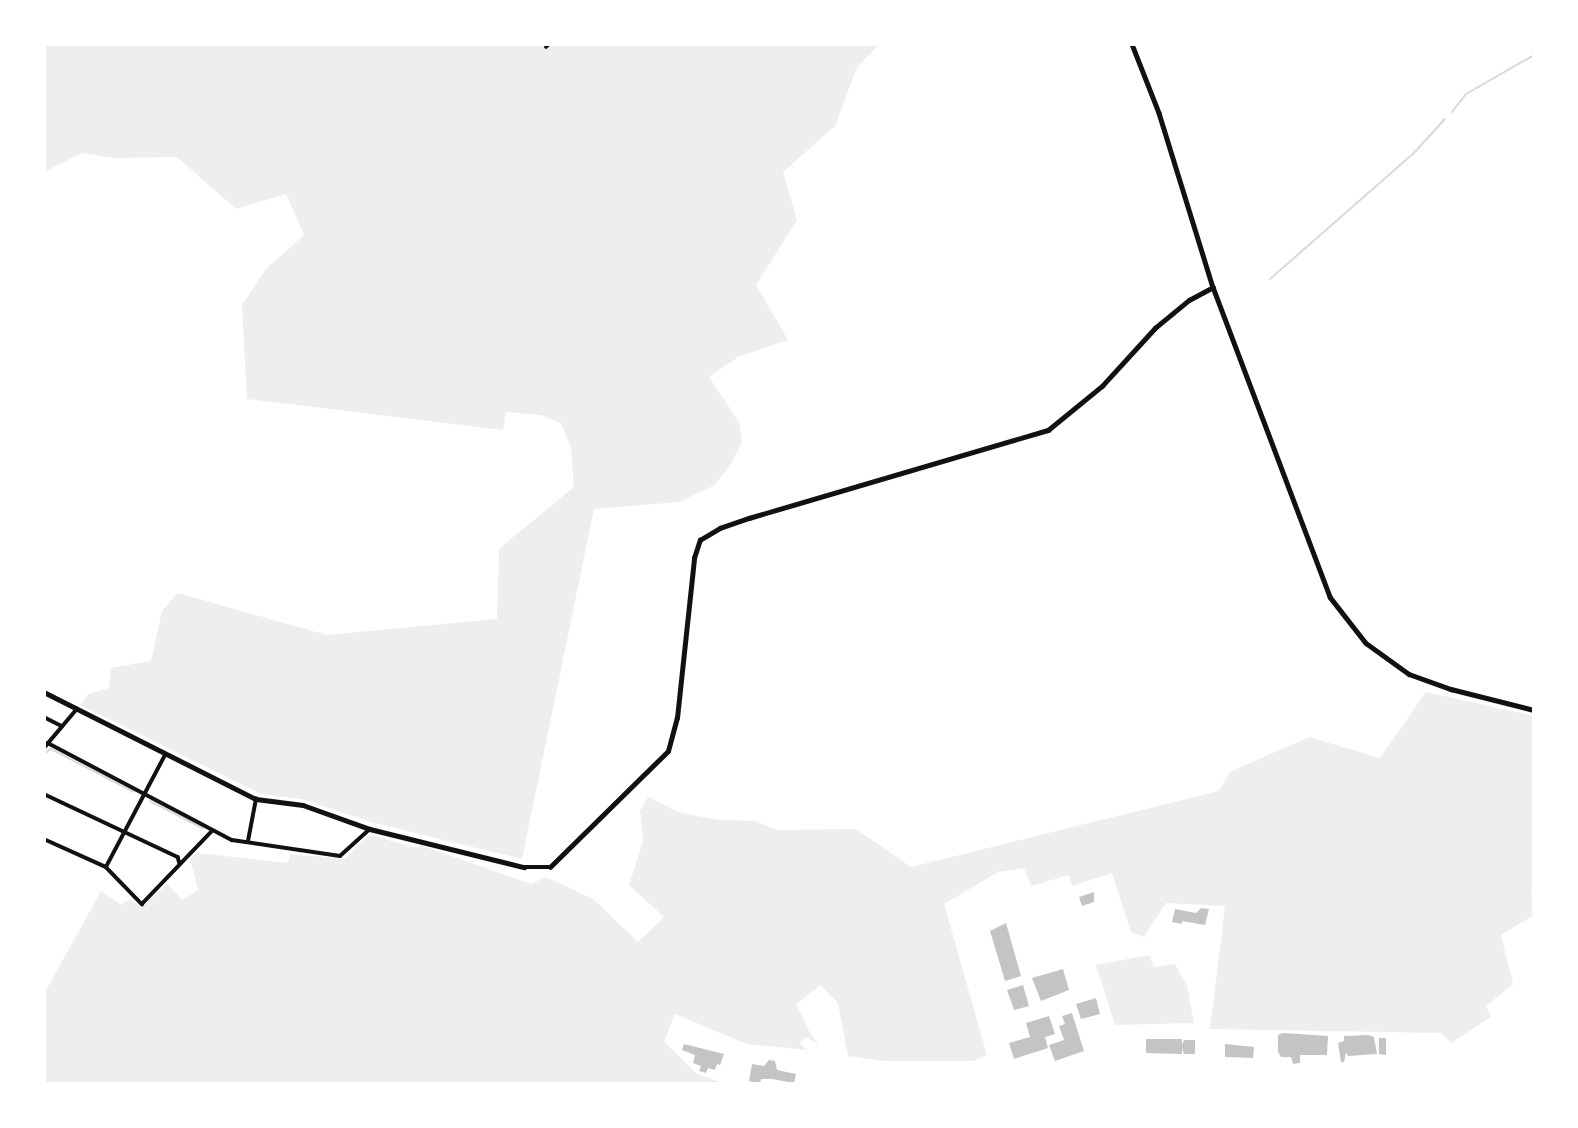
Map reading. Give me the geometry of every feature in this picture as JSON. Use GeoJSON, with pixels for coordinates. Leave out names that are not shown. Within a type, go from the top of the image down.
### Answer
{"type":"FeatureCollection","features":[{"type":"Feature","properties":{"kind":"street"},"geometry":{"type":"LineString","coordinates":[[1132,44],[1159,113],[1213,287],[1321,578],[1346,621],[1380,655],[1409,674],[1451,690],[1534,710]]}},
{"type":"Feature","properties":{"kind":"street"},"geometry":{"type":"LineString","coordinates":[[44,692],[256,799],[303,806],[370,829],[535,869],[550,867],[668,751],[677,718],[694,558],[700,540],[720,528],[750,518],[1048,430],[1102,386],[1155,328],[1189,300],[1213,287]]}},
{"type":"Feature","properties":{"kind":"street"},"geometry":{"type":"LineString","coordinates":[[44,748],[77,709]]}},
{"type":"Feature","properties":{"kind":"street"},"geometry":{"type":"LineString","coordinates":[[44,717],[62,726]]}},
{"type":"Feature","properties":{"kind":"street"},"geometry":{"type":"LineString","coordinates":[[48,743],[233,840],[340,856],[370,829]]}},
{"type":"Feature","properties":{"kind":"street"},"geometry":{"type":"LineString","coordinates":[[106,867],[165,755]]}},
{"type":"Feature","properties":{"kind":"street"},"geometry":{"type":"LineString","coordinates":[[44,794],[178,857],[181,865]]}},
{"type":"Feature","properties":{"kind":"street"},"geometry":{"type":"LineString","coordinates":[[248,841],[256,799]]}},
{"type":"Feature","properties":{"kind":"street"},"geometry":{"type":"LineString","coordinates":[[44,839],[106,867],[142,904],[212,831]]}},
{"type":"Feature","properties":{"kind":"shaded area"},"geometry":{"type":"Polygon","coordinates":[[[44,44],[880,44],[857,67],[835,126],[783,172],[797,220],[756,285],[788,340],[738,357],[709,377],[739,422],[742,442],[732,462],[715,485],[679,502],[594,509],[522,859],[374,823],[301,799],[261,794],[80,705],[88,694],[109,688],[111,668],[151,661],[162,611],[178,593],[327,635],[497,619],[499,549],[574,487],[571,448],[561,423],[541,415],[506,412],[503,430],[247,399],[242,305],[266,269],[304,235],[286,194],[236,209],[177,157],[114,158],[82,153],[44,172],[44,44]]]}},
{"type":"Feature","properties":{"kind":"shaded area"},"geometry":{"type":"Polygon","coordinates":[[[1426,692],[1534,716],[1534,891],[1531,893],[1534,915],[1501,935],[1513,984],[1486,1006],[1491,1017],[1451,1043],[1442,1033],[1210,1029],[1225,906],[1166,903],[1144,937],[1131,932],[1112,873],[1072,886],[1069,875],[1031,886],[1024,868],[998,872],[944,904],[987,1055],[973,1061],[883,1061],[848,1056],[838,1003],[820,985],[796,1004],[819,1045],[806,1037],[800,1043],[807,1050],[747,1044],[675,1014],[664,1042],[697,1074],[727,1084],[44,1084],[44,994],[101,891],[121,905],[130,899],[141,908],[167,884],[183,900],[198,890],[190,859],[197,853],[288,863],[290,854],[345,859],[369,835],[418,848],[420,845],[531,884],[546,877],[593,899],[638,942],[664,917],[629,885],[643,841],[640,811],[648,797],[681,813],[720,820],[755,821],[778,830],[856,829],[911,867],[1219,791],[1230,772],[1309,737],[1380,758],[1426,692]]]}},
{"type":"Feature","properties":{"kind":"shaded area"},"geometry":{"type":"Polygon","coordinates":[[[1149,955],[1154,967],[1175,964],[1187,986],[1194,1023],[1115,1025],[1096,965],[1149,955]]]}},
{"type":"Feature","properties":{"kind":"building"},"geometry":{"type":"Polygon","coordinates":[[[1094,892],[1094,902],[1082,906],[1079,897],[1094,892]]]}},
{"type":"Feature","properties":{"kind":"building"},"geometry":{"type":"Polygon","coordinates":[[[1201,908],[1209,909],[1205,925],[1172,922],[1175,909],[1196,913],[1201,908]]]}},
{"type":"Feature","properties":{"kind":"building"},"geometry":{"type":"Polygon","coordinates":[[[1006,923],[1021,976],[1005,981],[990,931],[1006,923]]]}},
{"type":"Feature","properties":{"kind":"building"},"geometry":{"type":"Polygon","coordinates":[[[1063,969],[1069,990],[1041,1001],[1032,978],[1063,969]]]}},
{"type":"Feature","properties":{"kind":"building"},"geometry":{"type":"Polygon","coordinates":[[[1023,985],[1029,1006],[1014,1010],[1007,990],[1023,985]]]}},
{"type":"Feature","properties":{"kind":"building"},"geometry":{"type":"Polygon","coordinates":[[[1096,998],[1100,1014],[1081,1019],[1076,1004],[1096,998]]]}},
{"type":"Feature","properties":{"kind":"building"},"geometry":{"type":"Polygon","coordinates":[[[1072,1013],[1084,1051],[1055,1061],[1049,1045],[1064,1040],[1059,1026],[1065,1024],[1062,1016],[1072,1013]]]}},
{"type":"Feature","properties":{"kind":"building"},"geometry":{"type":"Polygon","coordinates":[[[1049,1016],[1055,1034],[1045,1037],[1048,1048],[1014,1059],[1009,1043],[1030,1037],[1026,1023],[1049,1016]]]}},
{"type":"Feature","properties":{"kind":"building"},"geometry":{"type":"Polygon","coordinates":[[[1278,1035],[1328,1036],[1327,1055],[1300,1055],[1300,1063],[1293,1064],[1291,1057],[1281,1057],[1278,1052],[1278,1035]]]}},
{"type":"Feature","properties":{"kind":"building"},"geometry":{"type":"Polygon","coordinates":[[[1344,1036],[1374,1037],[1377,1054],[1348,1056],[1346,1052],[1344,1062],[1341,1062],[1338,1043],[1344,1041],[1344,1036]]]}},
{"type":"Feature","properties":{"kind":"building"},"geometry":{"type":"Polygon","coordinates":[[[1379,1038],[1386,1038],[1386,1055],[1379,1054],[1379,1038]]]}},
{"type":"Feature","properties":{"kind":"building"},"geometry":{"type":"Polygon","coordinates":[[[1146,1039],[1182,1039],[1182,1045],[1184,1040],[1195,1040],[1195,1054],[1184,1054],[1182,1048],[1182,1054],[1146,1053],[1146,1039]]]}},
{"type":"Feature","properties":{"kind":"building"},"geometry":{"type":"Polygon","coordinates":[[[684,1044],[724,1054],[720,1065],[717,1064],[715,1070],[708,1068],[706,1073],[699,1071],[701,1066],[693,1063],[695,1055],[682,1050],[684,1044]]]}},
{"type":"Feature","properties":{"kind":"building"},"geometry":{"type":"Polygon","coordinates":[[[1225,1044],[1254,1047],[1253,1058],[1225,1057],[1225,1044]]]}},
{"type":"Feature","properties":{"kind":"building"},"geometry":{"type":"Polygon","coordinates":[[[769,1060],[775,1061],[777,1070],[796,1074],[794,1083],[772,1079],[761,1079],[760,1084],[749,1081],[752,1064],[764,1066],[769,1060]]]}},
{"type":"Feature","properties":{"kind":"waterway"},"geometry":{"type":"LineString","coordinates":[[1452,112],[1466,94],[1534,55]]}},
{"type":"Feature","properties":{"kind":"waterway"},"geometry":{"type":"LineString","coordinates":[[1270,279],[1413,154],[1445,119]]}},
{"type":"Feature","properties":{"kind":"waterway"},"geometry":{"type":"LineString","coordinates":[[44,754],[51,749],[134,792]]}},
{"type":"Feature","properties":{"kind":"waterway"},"geometry":{"type":"LineString","coordinates":[[150,801],[202,828]]}}]}
